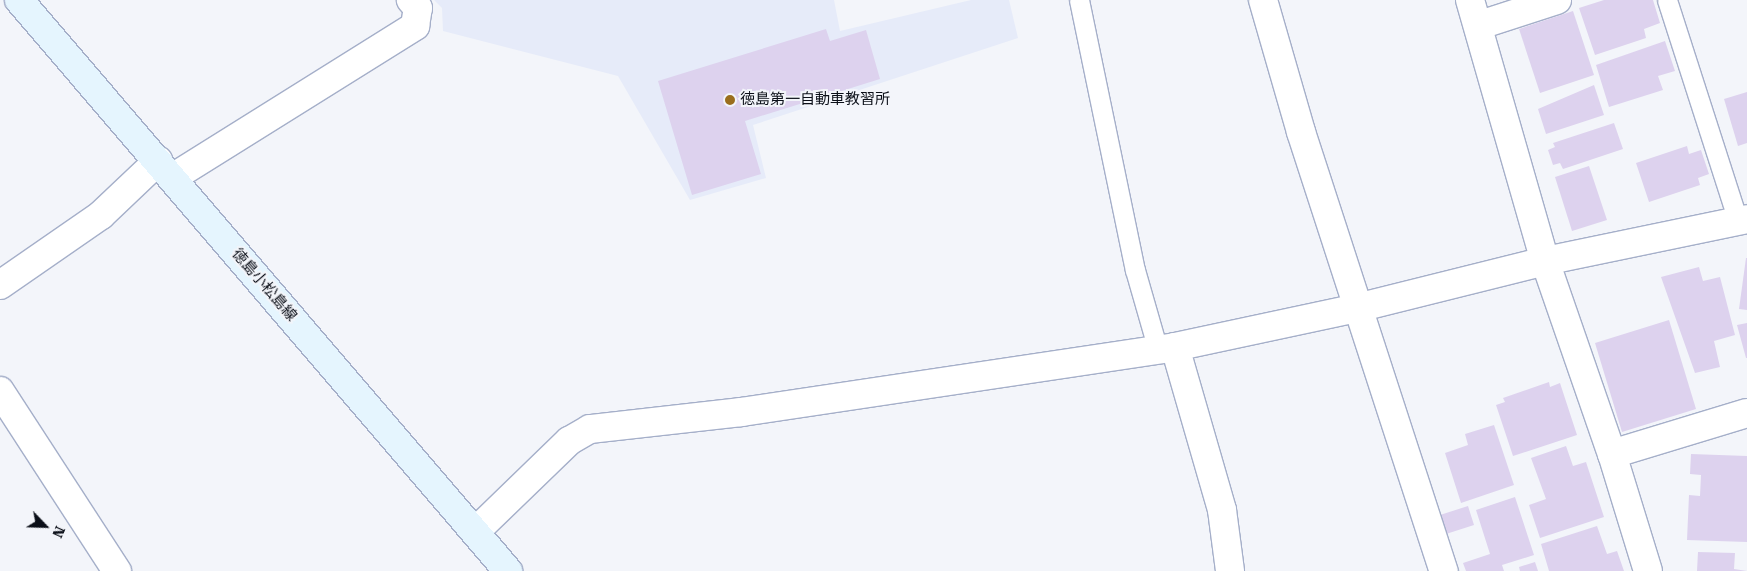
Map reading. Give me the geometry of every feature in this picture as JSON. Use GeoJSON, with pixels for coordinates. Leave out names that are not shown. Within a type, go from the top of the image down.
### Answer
{"type":"FeatureCollection","features":[{"type":"Feature","properties":{"kind":"main road","name":"徳島小松島線"},"geometry":{"type":"LineString","coordinates":[[19,0],[508,571]]}},
{"type":"Feature","properties":{"kind":"street"},"geometry":{"type":"LineString","coordinates":[[0,285],[165,169],[415,26],[418,8],[411,0]]}},
{"type":"Feature","properties":{"kind":"street"},"geometry":{"type":"LineString","coordinates":[[1263,0],[1357,308],[1444,571]]}},
{"type":"Feature","properties":{"kind":"street"},"geometry":{"type":"LineString","coordinates":[[1557,0],[1475,12],[1545,261],[1612,454],[1648,571]]}},
{"type":"Feature","properties":{"kind":"street"},"geometry":{"type":"LineString","coordinates":[[475,532],[569,441],[590,429],[741,412],[1166,349],[1357,308],[1545,261],[1743,220]]}},
{"type":"Feature","properties":{"kind":"street"},"geometry":{"type":"LineString","coordinates":[[1166,349],[1222,510],[1230,571]]}},
{"type":"Feature","properties":{"kind":"street"},"geometry":{"type":"LineString","coordinates":[[0,391],[117,571]]}},
{"type":"Feature","properties":{"kind":"street"},"geometry":{"type":"LineString","coordinates":[[1612,454],[1747,413]]}},
{"type":"Feature","properties":{"kind":"lane"},"geometry":{"type":"LineString","coordinates":[[1079,0],[1135,270],[1166,349]]}},
{"type":"Feature","properties":{"kind":"lane"},"geometry":{"type":"LineString","coordinates":[[1667,0],[1743,220]]}},
{"type":"Feature","properties":{"kind":"shaded area","name":"徳島第一自動車教習所"},"geometry":{"type":"Polygon","coordinates":[[[434,0],[834,0],[840,31],[971,0],[1009,0],[1018,38],[753,125],[766,178],[690,200],[618,76],[443,31],[442,8],[434,0]]]}},
{"type":"Feature","properties":{"kind":"building"},"geometry":{"type":"Polygon","coordinates":[[[1604,0],[1653,0],[1660,23],[1644,29],[1646,38],[1595,55],[1579,8],[1604,0]]]}},
{"type":"Feature","properties":{"kind":"building"},"geometry":{"type":"Polygon","coordinates":[[[1573,11],[1594,75],[1540,93],[1519,29],[1573,11]]]}},
{"type":"Feature","properties":{"kind":"building"},"geometry":{"type":"Polygon","coordinates":[[[826,29],[830,41],[866,30],[880,79],[745,121],[761,174],[692,195],[658,81],[826,29]]]}},
{"type":"Feature","properties":{"kind":"building"},"geometry":{"type":"Polygon","coordinates":[[[1665,41],[1675,71],[1658,76],[1663,90],[1609,107],[1596,65],[1665,41]]]}},
{"type":"Feature","properties":{"kind":"building"},"geometry":{"type":"Polygon","coordinates":[[[1594,85],[1604,115],[1546,134],[1538,109],[1594,85]]]}},
{"type":"Feature","properties":{"kind":"building"},"geometry":{"type":"Polygon","coordinates":[[[1747,92],[1747,143],[1738,146],[1724,99],[1747,92]]]}},
{"type":"Feature","properties":{"kind":"building"},"geometry":{"type":"Polygon","coordinates":[[[1614,123],[1623,149],[1563,169],[1560,163],[1553,165],[1548,150],[1555,147],[1553,143],[1614,123]]]}},
{"type":"Feature","properties":{"kind":"building"},"geometry":{"type":"Polygon","coordinates":[[[1687,146],[1689,154],[1701,150],[1709,174],[1698,178],[1700,185],[1649,202],[1636,163],[1687,146]]]}},
{"type":"Feature","properties":{"kind":"building"},"geometry":{"type":"Polygon","coordinates":[[[1589,166],[1607,220],[1572,231],[1555,177],[1589,166]]]}},
{"type":"Feature","properties":{"kind":"building"},"geometry":{"type":"Polygon","coordinates":[[[1747,258],[1747,310],[1739,309],[1747,258]]]}},
{"type":"Feature","properties":{"kind":"building"},"geometry":{"type":"Polygon","coordinates":[[[1699,267],[1703,281],[1720,277],[1735,335],[1714,341],[1720,367],[1695,373],[1661,277],[1699,267]]]}},
{"type":"Feature","properties":{"kind":"building"},"geometry":{"type":"Polygon","coordinates":[[[1669,320],[1696,409],[1622,432],[1595,343],[1669,320]]]}},
{"type":"Feature","properties":{"kind":"building"},"geometry":{"type":"Polygon","coordinates":[[[1747,323],[1747,358],[1746,358],[1737,325],[1747,323]]]}},
{"type":"Feature","properties":{"kind":"building"},"geometry":{"type":"Polygon","coordinates":[[[1549,382],[1550,387],[1560,383],[1577,435],[1513,456],[1496,405],[1505,402],[1503,398],[1549,382]]]}},
{"type":"Feature","properties":{"kind":"building"},"geometry":{"type":"Polygon","coordinates":[[[1494,425],[1514,485],[1461,503],[1445,453],[1468,445],[1465,434],[1494,425]]]}},
{"type":"Feature","properties":{"kind":"building"},"geometry":{"type":"Polygon","coordinates":[[[1566,446],[1573,466],[1586,462],[1604,517],[1540,538],[1529,505],[1546,499],[1531,458],[1566,446]]]}},
{"type":"Feature","properties":{"kind":"building"},"geometry":{"type":"Polygon","coordinates":[[[1691,454],[1747,456],[1747,542],[1687,540],[1689,495],[1700,496],[1701,475],[1690,474],[1691,454]]]}},
{"type":"Feature","properties":{"kind":"building"},"geometry":{"type":"Polygon","coordinates":[[[1515,497],[1534,555],[1502,565],[1504,571],[1466,571],[1463,563],[1490,554],[1476,510],[1515,497]]]}},
{"type":"Feature","properties":{"kind":"building"},"geometry":{"type":"Polygon","coordinates":[[[1468,506],[1474,525],[1446,534],[1440,515],[1468,506]]]}},
{"type":"Feature","properties":{"kind":"building"},"geometry":{"type":"Polygon","coordinates":[[[1597,526],[1607,554],[1617,551],[1624,571],[1549,571],[1541,544],[1597,526]]]}},
{"type":"Feature","properties":{"kind":"building"},"geometry":{"type":"Polygon","coordinates":[[[1698,552],[1735,553],[1734,569],[1747,571],[1697,571],[1698,552]]]}},
{"type":"Feature","properties":{"kind":"building"},"geometry":{"type":"Polygon","coordinates":[[[1535,562],[1538,571],[1520,571],[1519,567],[1535,562]]]}},
{"type":"Feature","properties":{"kind":"place","name":"徳島第一自動車教習所"},"geometry":{"type":"Point","coordinates":[730,100]}}]}
